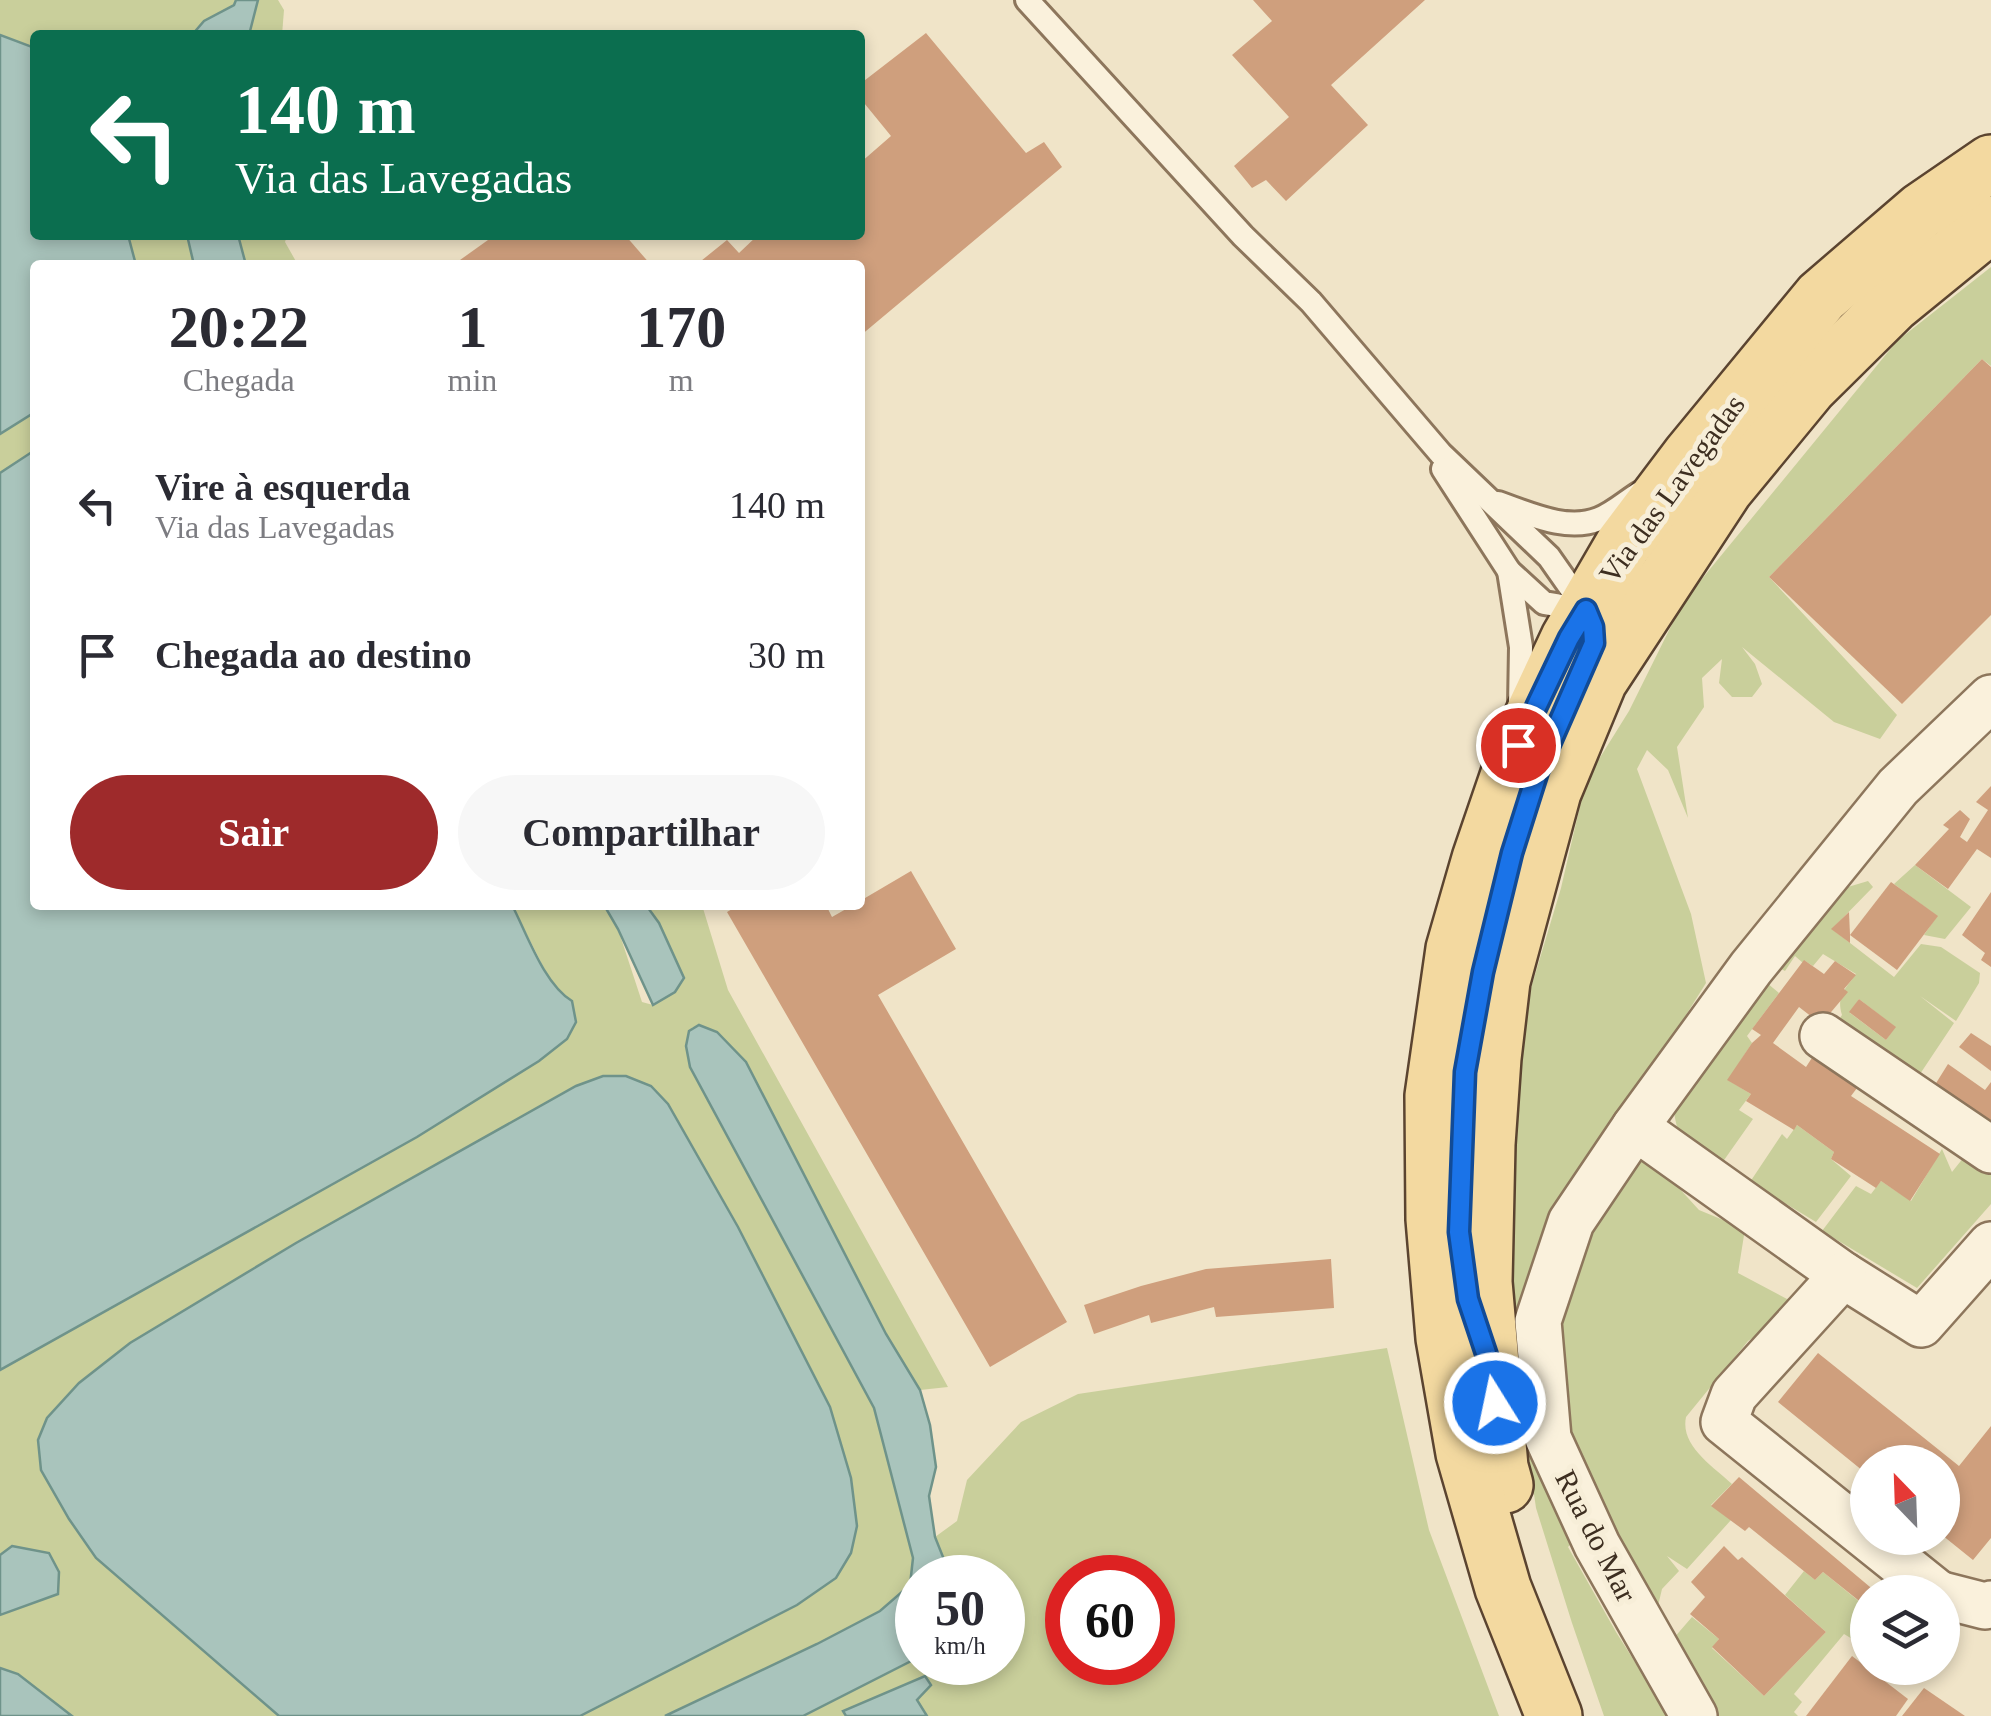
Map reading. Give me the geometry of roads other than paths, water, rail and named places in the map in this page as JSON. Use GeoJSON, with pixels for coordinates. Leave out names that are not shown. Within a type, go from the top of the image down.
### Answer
{"type":"FeatureCollection","features":[{"type":"Feature","properties":{"kind":"main road","name":"Via das Lavegadas"},"geometry":{"type":"LineString","coordinates":[[1554,1716],[1503,1588],[1464,1453],[1444,1338],[1434,1219],[1433,1096],[1454,949],[1518,745],[1569,638],[1623,545],[1690,456],[1821,297],[1921,211],[1991,163]]}},
{"type":"Feature","properties":{"kind":"main road","name":"Via das Lavegadas"},"geometry":{"type":"LineString","coordinates":[[1580,1716],[1538,1601],[1500,1467],[1484,1282],[1487,1144],[1502,981],[1553,792],[1599,681],[1725,490],[1809,387],[1893,304],[1991,224]]}},
{"type":"Feature","properties":{"kind":"main road"},"geometry":{"type":"LineString","coordinates":[[1492,1371],[1468,1299],[1459,1232],[1465,1072],[1483,972],[1512,853],[1538,771],[1594,643],[1586,610],[1610,604],[1627,589],[1734,437],[1828,333],[1934,269]]}},
{"type":"Feature","properties":{"kind":"street","name":"Rua do Mar"},"geometry":{"type":"LineString","coordinates":[[1694,1716],[1597,1545],[1548,1438],[1538,1320],[1571,1222],[1635,1127],[1751,968],[1898,787],[1991,698]]}},
{"type":"Feature","properties":{"kind":"street"},"geometry":{"type":"LineString","coordinates":[[1823,1036],[1991,1150]]}},
{"type":"Feature","properties":{"kind":"street"},"geometry":{"type":"LineString","coordinates":[[1635,1127],[1843,1275],[1921,1324],[1991,1245]]}},
{"type":"Feature","properties":{"kind":"street"},"geometry":{"type":"LineString","coordinates":[[1843,1275],[1734,1395],[1724,1422],[1915,1575]]}},
{"type":"Feature","properties":{"kind":"street"},"geometry":{"type":"LineString","coordinates":[[1960,1599],[1991,1604]]}},
{"type":"Feature","properties":{"kind":"lane"},"geometry":{"type":"LineString","coordinates":[[1026,0],[1243,236],[1311,302],[1440,454],[1549,557],[1586,610]]}},
{"type":"Feature","properties":{"kind":"lane"},"geometry":{"type":"LineString","coordinates":[[1413,423],[1509,571],[1544,603],[1586,610]]}},
{"type":"Feature","properties":{"kind":"lane"},"geometry":{"type":"LineString","coordinates":[[1490,500],[1552,521],[1582,524],[1602,518],[1690,456]]}},
{"type":"Feature","properties":{"kind":"lane"},"geometry":{"type":"LineString","coordinates":[[1509,571],[1521,647],[1518,745]]}},
{"type":"Feature","properties":{"kind":"water"},"geometry":{"type":"Polygon","coordinates":[[[236,0],[258,0],[250,30],[196,30],[204,21],[234,5],[236,0]]]}},
{"type":"Feature","properties":{"kind":"water"},"geometry":{"type":"Polygon","coordinates":[[[0,35],[30,46],[30,240],[129,240],[135,260],[30,260],[30,415],[0,434],[0,35]]]}},
{"type":"Feature","properties":{"kind":"water"},"geometry":{"type":"Polygon","coordinates":[[[188,240],[239,240],[245,260],[193,260],[188,240]]]}},
{"type":"Feature","properties":{"kind":"water"},"geometry":{"type":"Polygon","coordinates":[[[30,453],[30,910],[514,910],[545,971],[572,1001],[576,1022],[567,1039],[539,1061],[417,1137],[0,1370],[0,473],[30,453]]]}},
{"type":"Feature","properties":{"kind":"water"},"geometry":{"type":"Polygon","coordinates":[[[607,910],[650,910],[684,978],[675,992],[653,1005],[607,910]]]}},
{"type":"Feature","properties":{"kind":"water"},"geometry":{"type":"Polygon","coordinates":[[[699,1025],[717,1032],[746,1062],[886,1334],[920,1390],[936,1467],[929,1496],[935,1537],[942,1555],[912,1555],[874,1408],[690,1067],[686,1046],[689,1031],[699,1025]]]}},
{"type":"Feature","properties":{"kind":"water"},"geometry":{"type":"Polygon","coordinates":[[[603,1076],[626,1076],[651,1086],[668,1104],[738,1227],[830,1407],[851,1478],[857,1526],[851,1553],[836,1578],[797,1605],[580,1716],[279,1716],[96,1558],[41,1470],[38,1440],[47,1418],[79,1383],[130,1343],[296,1243],[576,1086],[603,1076]]]}},
{"type":"Feature","properties":{"kind":"water"},"geometry":{"type":"Polygon","coordinates":[[[12,1546],[49,1553],[59,1572],[58,1594],[0,1615],[0,1555],[12,1546]]]}},
{"type":"Feature","properties":{"kind":"water"},"geometry":{"type":"Polygon","coordinates":[[[895,1598],[895,1669],[803,1716],[665,1716],[817,1644],[880,1611],[895,1598]]]}},
{"type":"Feature","properties":{"kind":"water"},"geometry":{"type":"Polygon","coordinates":[[[0,1668],[18,1674],[72,1716],[0,1716],[0,1668]]]}},
{"type":"Feature","properties":{"kind":"water"},"geometry":{"type":"Polygon","coordinates":[[[904,1685],[931,1685],[917,1700],[927,1716],[846,1716],[843,1711],[904,1685]]]}}]}
